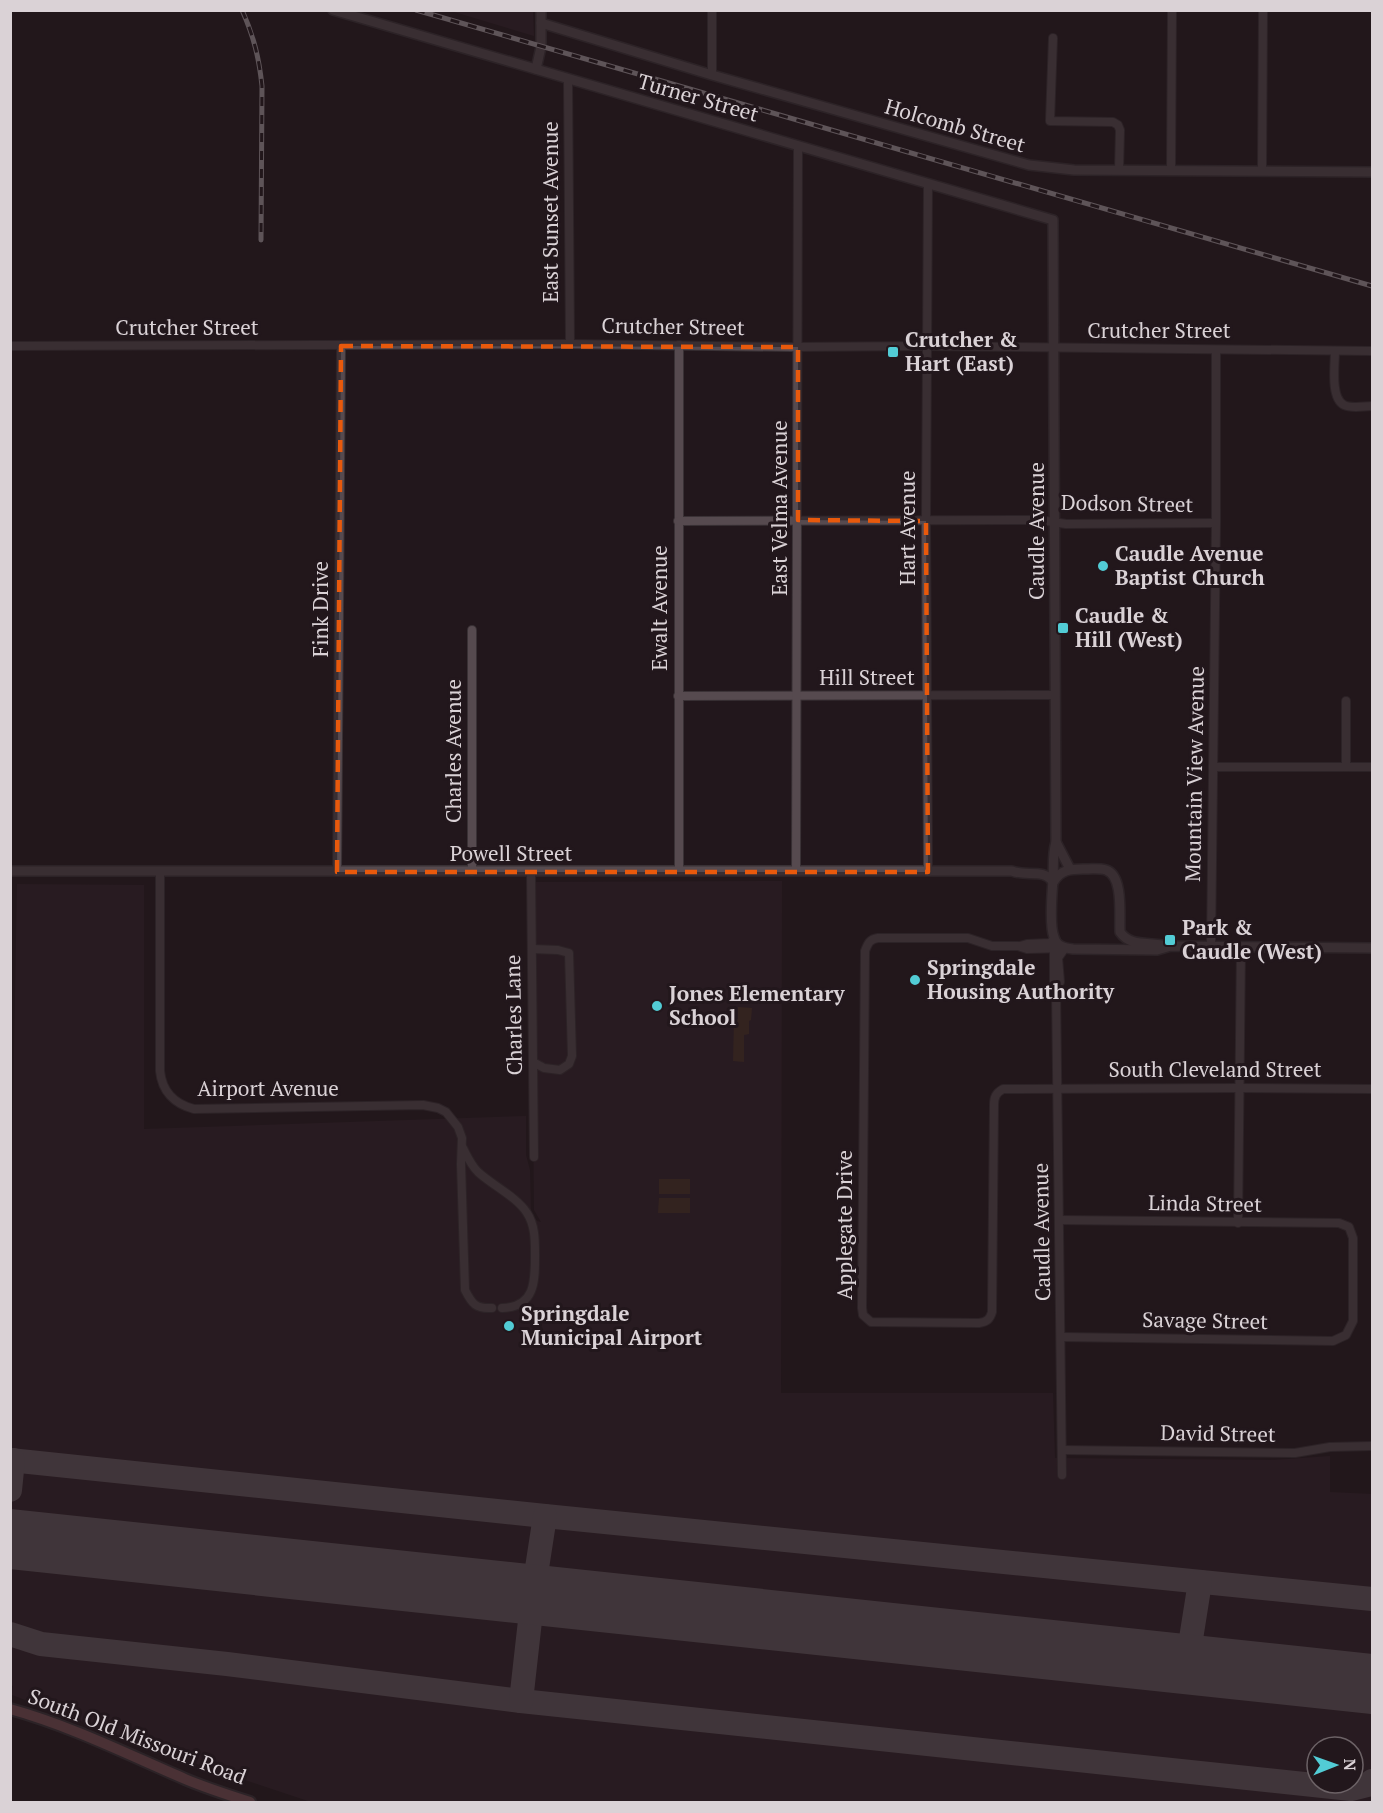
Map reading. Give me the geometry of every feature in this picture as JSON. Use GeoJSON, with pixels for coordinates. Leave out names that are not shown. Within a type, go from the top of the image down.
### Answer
{"type":"FeatureCollection","features":[{"type":"Feature","properties":{"kind":"main road","name":"South Old Missouri Road"},"geometry":{"type":"LineString","coordinates":[[10,1709],[40,1717],[100,1740],[187,1780],[250,1803]]}},
{"type":"Feature","properties":{"kind":"street","name":"Turner Street"},"geometry":{"type":"LineString","coordinates":[[333,10],[1053,220]]}},
{"type":"Feature","properties":{"kind":"street"},"geometry":{"type":"LineString","coordinates":[[536,69],[541,47],[541,10]]}},
{"type":"Feature","properties":{"kind":"street"},"geometry":{"type":"LineString","coordinates":[[712,10],[712,75]]}},
{"type":"Feature","properties":{"kind":"street"},"geometry":{"type":"LineString","coordinates":[[1171,171],[1172,10]]}},
{"type":"Feature","properties":{"kind":"street"},"geometry":{"type":"LineString","coordinates":[[1262,171],[1263,10]]}},
{"type":"Feature","properties":{"kind":"street","name":"Holcomb Street"},"geometry":{"type":"LineString","coordinates":[[542,23],[712,75],[1029,165],[1074,170],[1372,172]]}},
{"type":"Feature","properties":{"kind":"street"},"geometry":{"type":"LineString","coordinates":[[1053,38],[1050,122],[1113,122],[1118,125],[1120,130],[1119,170]]}},
{"type":"Feature","properties":{"kind":"street","name":"East Sunset Avenue"},"geometry":{"type":"LineString","coordinates":[[568,80],[570,344]]}},
{"type":"Feature","properties":{"kind":"street","name":"East Velma Avenue"},"geometry":{"type":"LineString","coordinates":[[796,871],[798,146]]}},
{"type":"Feature","properties":{"kind":"street","name":"Hart Avenue"},"geometry":{"type":"LineString","coordinates":[[928,184],[926,521],[928,872]]}},
{"type":"Feature","properties":{"kind":"street","name":"Caudle Avenue"},"geometry":{"type":"LineString","coordinates":[[1053,220],[1056,842],[1053,851],[1053,882]]}},
{"type":"Feature","properties":{"kind":"street","name":"Crutcher Street"},"geometry":{"type":"LineString","coordinates":[[10,346],[570,344],[1372,351]]}},
{"type":"Feature","properties":{"kind":"street","name":"Ewalt Avenue"},"geometry":{"type":"LineString","coordinates":[[679,345],[679,871]]}},
{"type":"Feature","properties":{"kind":"street","name":"Fink Drive"},"geometry":{"type":"LineString","coordinates":[[337,872],[342,346]]}},
{"type":"Feature","properties":{"kind":"street","name":"Mountain View Avenue"},"geometry":{"type":"LineString","coordinates":[[1211,946],[1216,350]]}},
{"type":"Feature","properties":{"kind":"street"},"geometry":{"type":"LineString","coordinates":[[1335,351],[1335,391],[1339,401],[1348,406],[1372,406]]}},
{"type":"Feature","properties":{"kind":"street","name":"Dodson Street"},"geometry":{"type":"LineString","coordinates":[[678,521],[1040,520],[1066,524],[1216,523]]}},
{"type":"Feature","properties":{"kind":"street","name":"Charles Avenue"},"geometry":{"type":"LineString","coordinates":[[472,630],[472,872]]}},
{"type":"Feature","properties":{"kind":"street","name":"Hill Street"},"geometry":{"type":"LineString","coordinates":[[678,696],[1055,695]]}},
{"type":"Feature","properties":{"kind":"street"},"geometry":{"type":"LineString","coordinates":[[1346,701],[1346,767]]}},
{"type":"Feature","properties":{"kind":"street"},"geometry":{"type":"LineString","coordinates":[[1213,767],[1372,767]]}},
{"type":"Feature","properties":{"kind":"street","name":"Caudle Avenue"},"geometry":{"type":"LineString","coordinates":[[1056,842],[1070,869]]}},
{"type":"Feature","properties":{"kind":"street","name":"Powell Street"},"geometry":{"type":"LineString","coordinates":[[10,871],[928,872],[1012,871],[1019,868],[1070,869]]}},
{"type":"Feature","properties":{"kind":"street"},"geometry":{"type":"LineString","coordinates":[[1167,946],[1157,950],[1065,948],[1054,944],[1053,882],[1058,874],[1070,869],[1100,869],[1115,876],[1118,884],[1120,932],[1124,939],[1132,943],[1156,943],[1167,946],[1372,948]]}},
{"type":"Feature","properties":{"kind":"street","name":"Airport Avenue"},"geometry":{"type":"LineString","coordinates":[[160,871],[160,1071],[163,1086],[172,1099],[194,1109],[431,1106],[446,1113],[453,1119],[462,1138],[460,1164],[465,1290],[474,1305],[492,1308]]}},
{"type":"Feature","properties":{"kind":"street","name":"Powell Street"},"geometry":{"type":"LineString","coordinates":[[1012,871],[1019,874],[1044,874],[1050,876],[1053,882]]}},
{"type":"Feature","properties":{"kind":"street","name":"Charles Lane"},"geometry":{"type":"LineString","coordinates":[[531,872],[534,1157]]}},
{"type":"Feature","properties":{"kind":"street"},"geometry":{"type":"LineString","coordinates":[[1106,949],[1113,945],[1120,932]]}},
{"type":"Feature","properties":{"kind":"street","name":"Applegate Drive"},"geometry":{"type":"LineString","coordinates":[[1054,944],[992,946],[968,938],[878,938],[872,939],[865,951],[862,1308],[863,1315],[867,1319],[877,1323],[979,1323],[988,1320],[992,1312],[994,1098],[1004,1089],[1057,1088]]}},
{"type":"Feature","properties":{"kind":"street","name":"Caudle Avenue"},"geometry":{"type":"LineString","coordinates":[[1054,944],[1062,1337],[1062,1474]]}},
{"type":"Feature","properties":{"kind":"street"},"geometry":{"type":"LineString","coordinates":[[1238,1223],[1241,946]]}},
{"type":"Feature","properties":{"kind":"street","name":"Caudle Avenue"},"geometry":{"type":"LineString","coordinates":[[1056,989],[1060,982],[1058,958],[1065,948]]}},
{"type":"Feature","properties":{"kind":"street"},"geometry":{"type":"LineString","coordinates":[[532,949],[558,950],[569,953],[572,1056],[568,1064],[560,1070],[544,1068],[533,1062]]}},
{"type":"Feature","properties":{"kind":"street","name":"South Cleveland Street"},"geometry":{"type":"LineString","coordinates":[[1057,1088],[1372,1089]]}},
{"type":"Feature","properties":{"kind":"street","name":"Airport Avenue"},"geometry":{"type":"LineString","coordinates":[[463,1148],[476,1170],[527,1212],[534,1229],[535,1281],[531,1291],[519,1305],[502,1308]]}},
{"type":"Feature","properties":{"kind":"street","name":"Linda Street"},"geometry":{"type":"LineString","coordinates":[[1059,1220],[1339,1223],[1349,1227],[1353,1238],[1353,1321],[1346,1335]]}},
{"type":"Feature","properties":{"kind":"street","name":"Savage Street"},"geometry":{"type":"LineString","coordinates":[[1062,1337],[1333,1341],[1346,1335]]}},
{"type":"Feature","properties":{"kind":"street","name":"David Street"},"geometry":{"type":"LineString","coordinates":[[1062,1450],[1295,1453],[1330,1447],[1372,1446]]}},
{"type":"Feature","properties":{"kind":"highlighted area"},"geometry":{"type":"Polygon","coordinates":[[[341,346],[798,347],[798,520],[926,521],[928,872],[337,872],[341,346]]]}},
{"type":"Feature","properties":{"kind":"shaded area"},"geometry":{"type":"Polygon","coordinates":[[[451,11],[533,11],[534,36],[451,11]]]}},
{"type":"Feature","properties":{"kind":"shaded area","name":"Springdale Municipal Airport"},"geometry":{"type":"Polygon","coordinates":[[[782,881],[781,1393],[1053,1393],[1055,1458],[1274,1460],[1330,1456],[1330,1492],[1372,1494],[1372,1802],[311,1802],[173,1756],[12,1695],[10,1274],[17,884],[144,885],[144,1129],[526,1116],[526,1155],[530,1170],[531,1212],[537,1221],[541,1222],[534,1210],[531,882],[782,881]]]}},
{"type":"Feature","properties":{"kind":"shaded area"},"geometry":{"type":"Polygon","coordinates":[[[738,1007],[752,1008],[749,1034],[744,1035],[744,1062],[733,1061],[734,1021],[738,1019],[738,1007]]]}},
{"type":"Feature","properties":{"kind":"shaded area"},"geometry":{"type":"Polygon","coordinates":[[[659,1179],[690,1179],[690,1194],[659,1194],[659,1179]]]}},
{"type":"Feature","properties":{"kind":"shaded area"},"geometry":{"type":"Polygon","coordinates":[[[659,1198],[690,1198],[690,1213],[658,1213],[659,1198]]]}},
{"type":"Feature","properties":{"kind":"taxiway"},"geometry":{"type":"LineString","coordinates":[[10,1460],[1372,1599]]}},
{"type":"Feature","properties":{"kind":"taxiway"},"geometry":{"type":"LineString","coordinates":[[10,1490],[13,1460]]}},
{"type":"Feature","properties":{"kind":"taxiway"},"geometry":{"type":"LineString","coordinates":[[521,1701],[533,1594],[545,1516]]}},
{"type":"Feature","properties":{"kind":"taxiway"},"geometry":{"type":"LineString","coordinates":[[1187,1664],[1200,1582]]}},
{"type":"Feature","properties":{"kind":"taxiway"},"geometry":{"type":"LineString","coordinates":[[10,1634],[41,1644],[227,1664],[521,1701],[1351,1789],[1371,1784],[1372,1781]]}},
{"type":"Feature","properties":{"kind":"runway"},"geometry":{"type":"LineString","coordinates":[[10,1539],[1372,1684]]}},
{"type":"Feature","properties":{"kind":"railway"},"geometry":{"type":"LineString","coordinates":[[242,10],[250,29],[262,86],[261,240]]}},
{"type":"Feature","properties":{"kind":"railway"},"geometry":{"type":"LineString","coordinates":[[416,10],[1372,286]]}},
{"type":"Feature","properties":{"kind":"place","name":"Crutcher & Hart (East)"},"geometry":{"type":"Point","coordinates":[893,352]}},
{"type":"Feature","properties":{"kind":"place","name":"Caudle Avenue Baptist Church"},"geometry":{"type":"Point","coordinates":[1103,566]}},
{"type":"Feature","properties":{"kind":"place","name":"Caudle & Hill (West)"},"geometry":{"type":"Point","coordinates":[1063,628]}},
{"type":"Feature","properties":{"kind":"place","name":"Park & Caudle (West)"},"geometry":{"type":"Point","coordinates":[1170,940]}},
{"type":"Feature","properties":{"kind":"place","name":"Springdale Housing Authority"},"geometry":{"type":"Point","coordinates":[915,980]}},
{"type":"Feature","properties":{"kind":"place","name":"Jones Elementary School"},"geometry":{"type":"Point","coordinates":[657,1006]}},
{"type":"Feature","properties":{"kind":"place","name":"Springdale Municipal Airport"},"geometry":{"type":"Point","coordinates":[509,1326]}}]}
